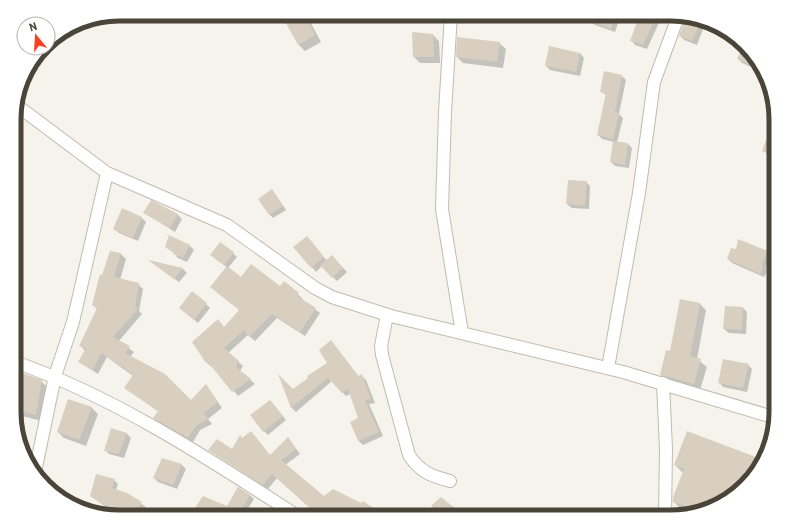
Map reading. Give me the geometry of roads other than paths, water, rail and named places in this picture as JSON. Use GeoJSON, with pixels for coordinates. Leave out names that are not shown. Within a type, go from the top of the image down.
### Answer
{"type":"FeatureCollection","features":[{"type":"Feature","properties":{"kind":"street"},"geometry":{"type":"LineString","coordinates":[[451,21],[445,112],[442,209],[462,333]]}},
{"type":"Feature","properties":{"kind":"street"},"geometry":{"type":"LineString","coordinates":[[608,368],[639,193],[654,82],[675,21]]}},
{"type":"Feature","properties":{"kind":"street"},"geometry":{"type":"LineString","coordinates":[[22,109],[107,173],[227,225],[315,288],[332,297],[387,315],[608,368],[663,383],[769,416]]}},
{"type":"Feature","properties":{"kind":"street"},"geometry":{"type":"LineString","coordinates":[[36,465],[55,376],[73,322],[107,173]]}},
{"type":"Feature","properties":{"kind":"street"},"geometry":{"type":"LineString","coordinates":[[387,315],[381,346],[382,355],[409,455],[416,466],[434,476],[450,481]]}},
{"type":"Feature","properties":{"kind":"street"},"geometry":{"type":"LineString","coordinates":[[21,364],[55,376],[140,419],[228,471],[288,510]]}},
{"type":"Feature","properties":{"kind":"street"},"geometry":{"type":"LineString","coordinates":[[663,383],[666,449],[665,510]]}}]}
